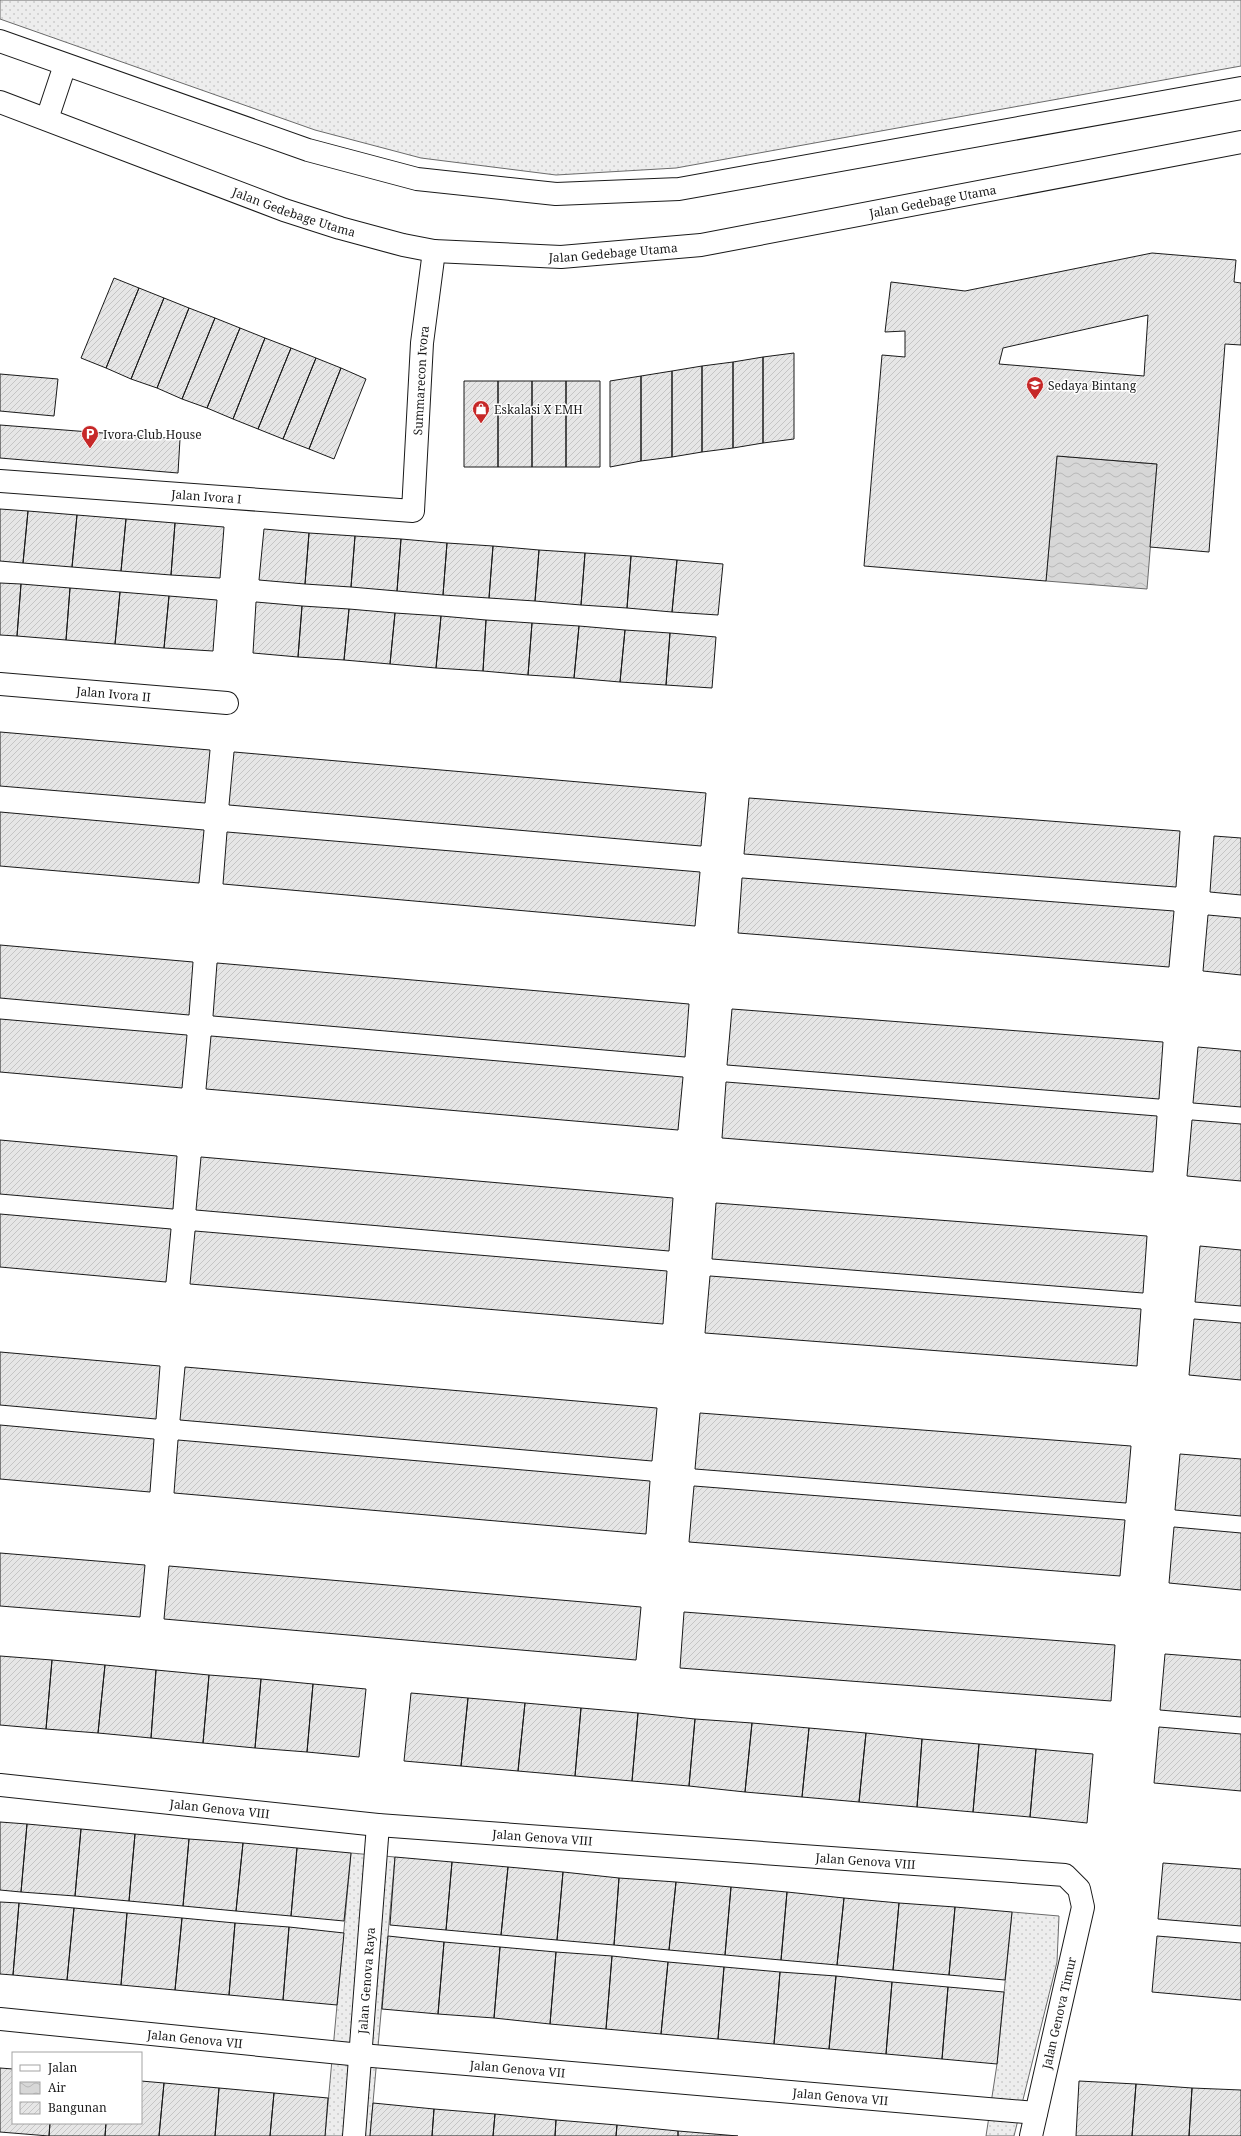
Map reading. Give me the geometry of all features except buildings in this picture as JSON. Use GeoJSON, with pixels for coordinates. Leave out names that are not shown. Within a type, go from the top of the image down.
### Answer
{"type":"FeatureCollection","features":[{"type":"Feature","properties":{"kind":"street"},"geometry":{"type":"LineString","coordinates":[[0,41],[308,150],[417,179],[556,194],[679,189],[1241,88]]}},
{"type":"Feature","properties":{"kind":"street"},"geometry":{"type":"LineString","coordinates":[[47,120],[65,65]]}},
{"type":"Feature","properties":{"kind":"street","name":"Jalan Gedebage Utama"},"geometry":{"type":"LineString","coordinates":[[0,102],[284,210],[347,230],[403,245],[434,251],[561,256],[701,245],[1241,142]]}},
{"type":"Feature","properties":{"kind":"street","name":"Summarecon Ivora"},"geometry":{"type":"LineString","coordinates":[[413,510],[422,343],[434,251]]}},
{"type":"Feature","properties":{"kind":"street","name":"Jalan Ivora I"},"geometry":{"type":"LineString","coordinates":[[0,481],[413,510]]}},
{"type":"Feature","properties":{"kind":"street","name":"Jalan Ivora II"},"geometry":{"type":"LineString","coordinates":[[0,684],[227,702]]}},
{"type":"Feature","properties":{"kind":"street","name":"Jalan Genova VIII"},"geometry":{"type":"LineString","coordinates":[[0,1785],[378,1825],[1065,1875],[1079,1889]]}},
{"type":"Feature","properties":{"kind":"street","name":"Jalan Genova Raya"},"geometry":{"type":"LineString","coordinates":[[354,2136],[378,1825]]}},
{"type":"Feature","properties":{"kind":"street","name":"Jalan Genova Timur"},"geometry":{"type":"LineString","coordinates":[[1031,2136],[1083,1907],[1079,1889]]}},
{"type":"Feature","properties":{"kind":"street","name":"Jalan Genova VII"},"geometry":{"type":"LineString","coordinates":[[0,2019],[361,2055],[1036,2113]]}},
{"type":"Feature","properties":{"kind":"shaded area"},"geometry":{"type":"Polygon","coordinates":[[[0,0],[1241,0],[1241,66],[676,168],[556,175],[421,158],[315,130],[0,19],[0,0]]]}},
{"type":"Feature","properties":{"kind":"shaded area"},"geometry":{"type":"Polygon","coordinates":[[[351,1853],[395,1857],[370,2136],[325,2136],[351,1853]]]}},
{"type":"Feature","properties":{"kind":"shaded area"},"geometry":{"type":"Polygon","coordinates":[[[1012,1912],[1059,1916],[1057,1962],[1014,2136],[986,2136],[997,2064],[1012,1912]]]}},
{"type":"Feature","properties":{"kind":"water"},"geometry":{"type":"Polygon","coordinates":[[[1057,456],[1157,464],[1147,589],[1046,581],[1057,456]]]}},
{"type":"Feature","properties":{"kind":"place","name":"Sedaya Bintang"},"geometry":{"type":"Point","coordinates":[1035,400]}},
{"type":"Feature","properties":{"kind":"place","name":"Eskalasi X EMH"},"geometry":{"type":"Point","coordinates":[481,424]}},
{"type":"Feature","properties":{"kind":"place","name":"Ivora Club House"},"geometry":{"type":"Point","coordinates":[90,449]}}]}
